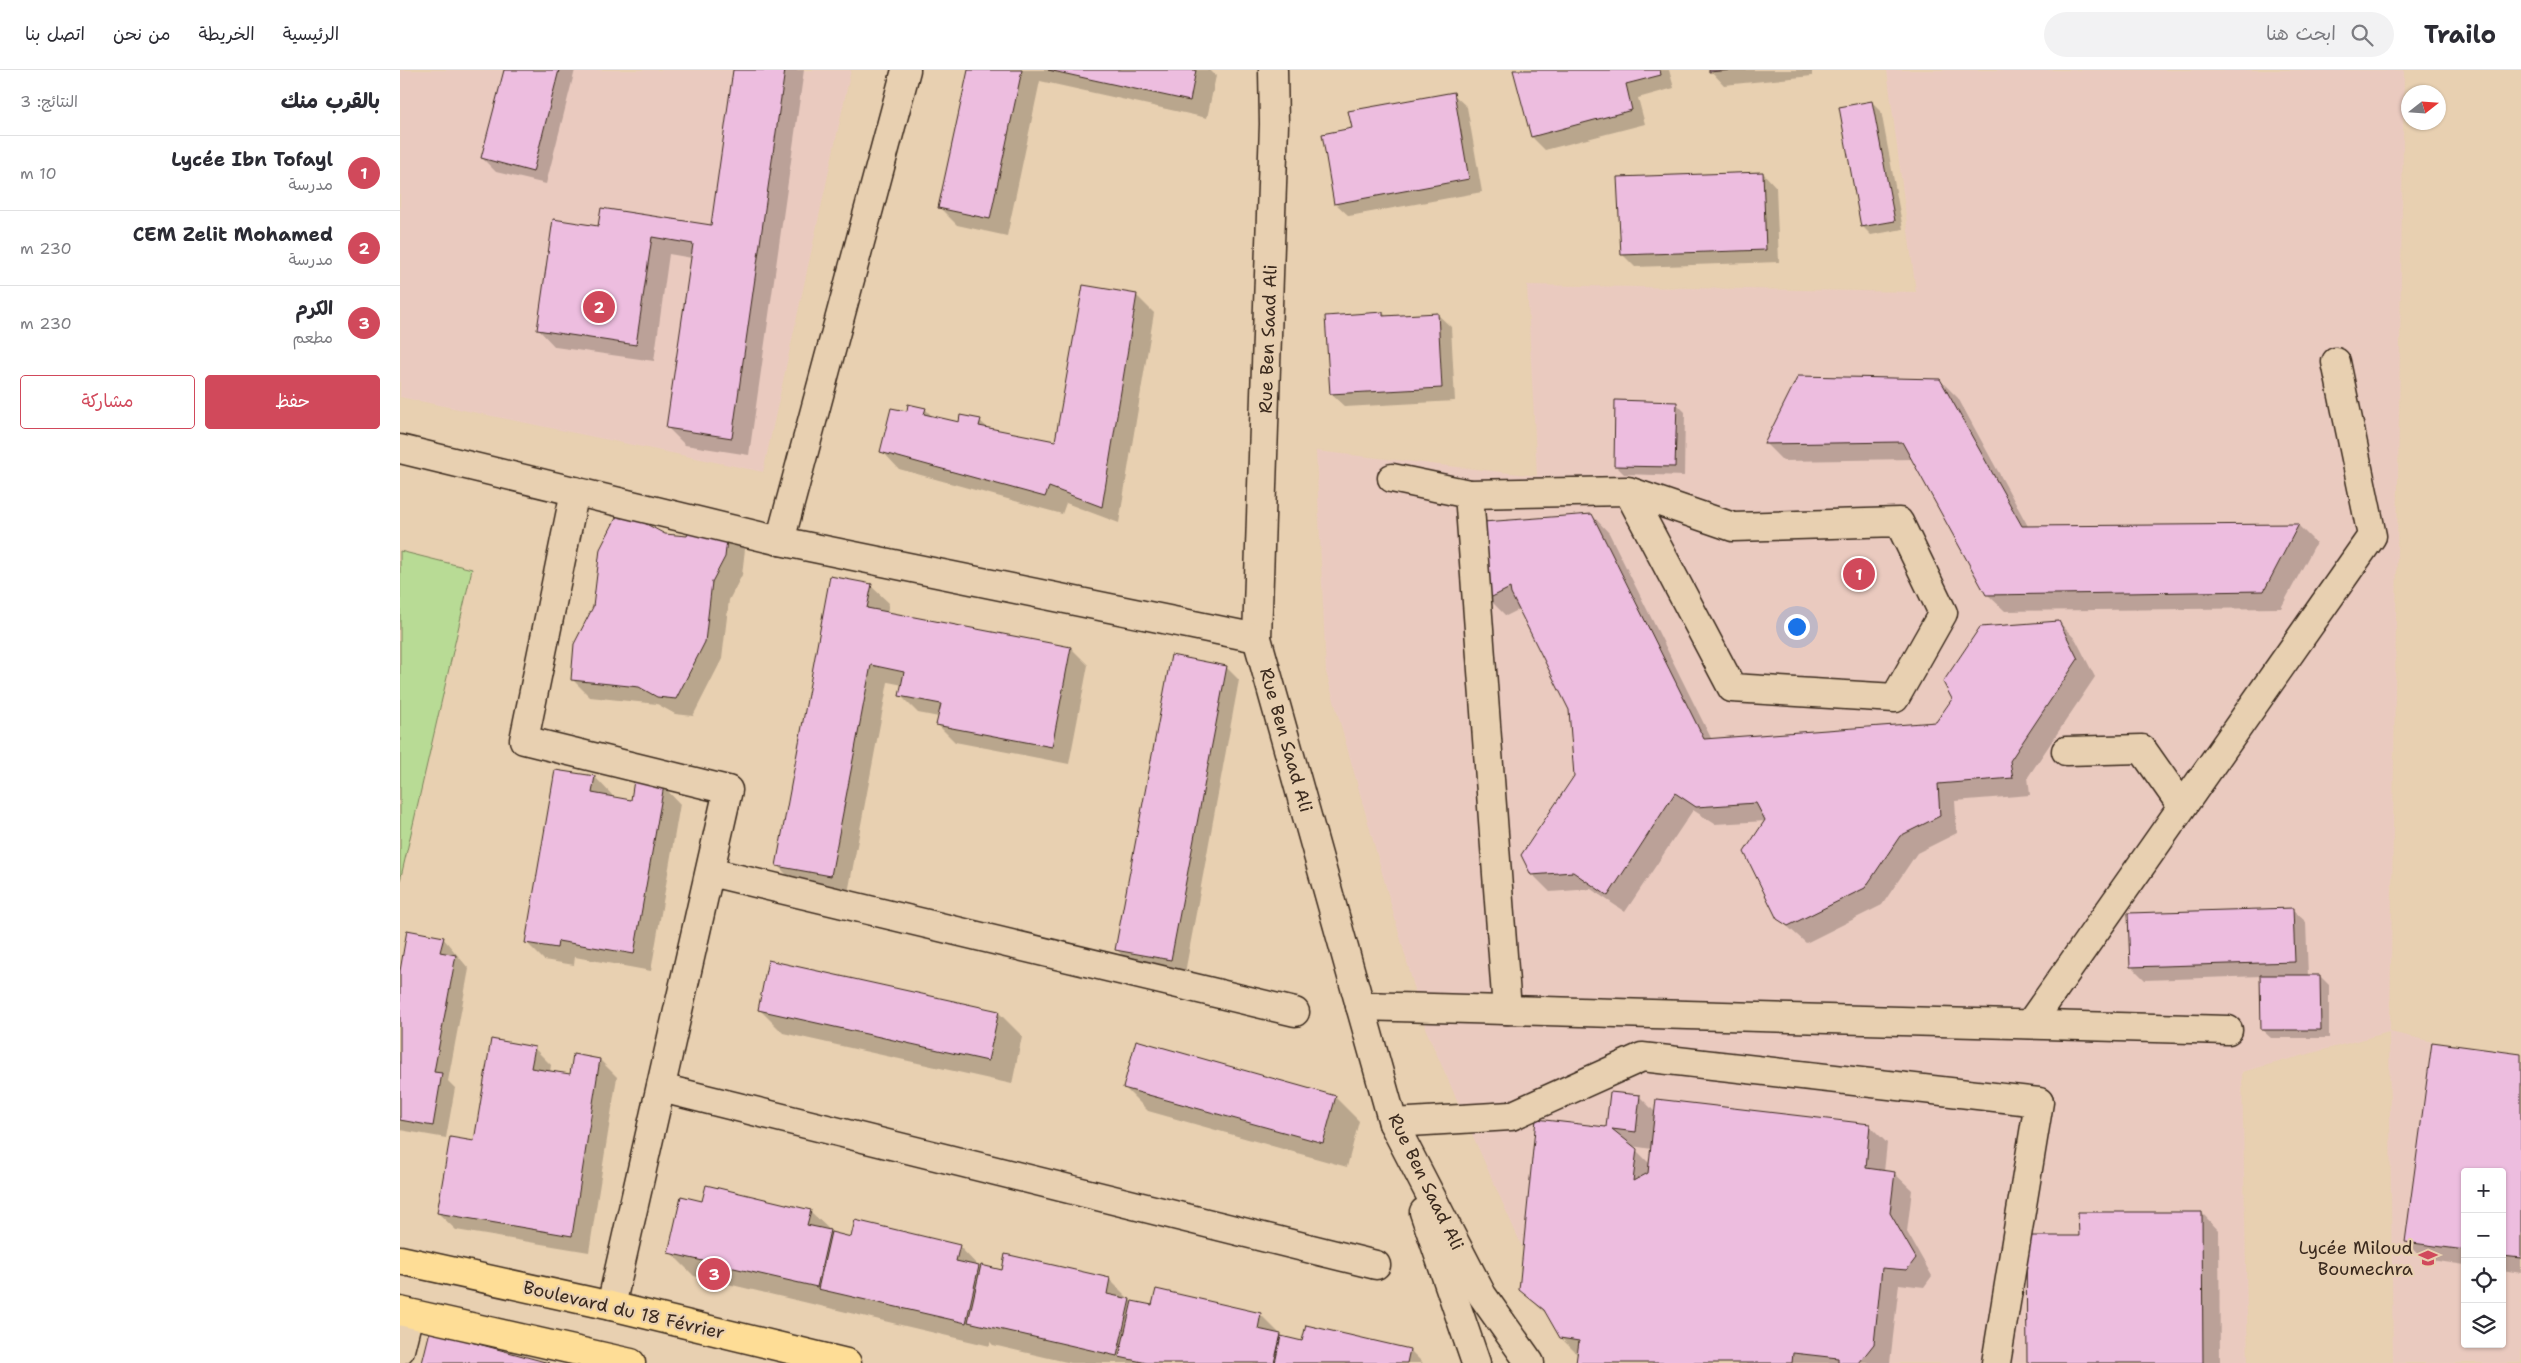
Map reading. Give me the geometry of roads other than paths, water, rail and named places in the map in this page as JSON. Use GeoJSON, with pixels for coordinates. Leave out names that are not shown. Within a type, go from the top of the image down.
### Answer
{"type":"FeatureCollection","features":[{"type":"Feature","properties":{"kind":"main road","name":"Boulevard du 18 Février"},"geometry":{"type":"LineString","coordinates":[[400,1260],[611,1306],[847,1363]]}},
{"type":"Feature","properties":{"kind":"main road"},"geometry":{"type":"LineString","coordinates":[[404,1312],[631,1363]]}},
{"type":"Feature","properties":{"kind":"street"},"geometry":{"type":"LineString","coordinates":[[780,541],[906,70]]}},
{"type":"Feature","properties":{"kind":"street","name":"Rue Ben Saad Ali"},"geometry":{"type":"LineString","coordinates":[[1273,70],[1273,154],[1257,638],[1393,1123],[1482,1295],[1530,1363]]}},
{"type":"Feature","properties":{"kind":"street"},"geometry":{"type":"LineString","coordinates":[[2030,1024],[2372,536],[2336,362]]}},
{"type":"Feature","properties":{"kind":"street"},"geometry":{"type":"LineString","coordinates":[[400,449],[780,541],[1257,638]]}},
{"type":"Feature","properties":{"kind":"street"},"geometry":{"type":"LineString","coordinates":[[1392,478],[1469,494],[1628,491],[1733,527],[1899,522],[1942,613],[1895,698],[1732,688],[1628,491]]}},
{"type":"Feature","properties":{"kind":"street"},"geometry":{"type":"LineString","coordinates":[[575,491],[524,740],[728,790],[611,1306]]}},
{"type":"Feature","properties":{"kind":"street"},"geometry":{"type":"LineString","coordinates":[[1469,494],[1507,1010]]}},
{"type":"Feature","properties":{"kind":"street"},"geometry":{"type":"LineString","coordinates":[[2066,751],[2142,749],[2182,806]]}},
{"type":"Feature","properties":{"kind":"street"},"geometry":{"type":"LineString","coordinates":[[710,872],[1295,1012]]}},
{"type":"Feature","properties":{"kind":"street"},"geometry":{"type":"LineString","coordinates":[[1360,1006],[2228,1030]]}},
{"type":"Feature","properties":{"kind":"street"},"geometry":{"type":"LineString","coordinates":[[1476,1363],[1393,1123],[1511,1116],[1642,1057],[2039,1102],[1996,1363]]}},
{"type":"Feature","properties":{"kind":"street"},"geometry":{"type":"LineString","coordinates":[[661,1088],[1376,1265]]}},
{"type":"Feature","properties":{"kind":"street"},"geometry":{"type":"LineString","coordinates":[[400,1350],[404,1312]]}},
{"type":"Feature","properties":{"kind":"place","name":"CEM Zelit Mohamed"},"geometry":{"type":"Point","coordinates":[599,307]}},
{"type":"Feature","properties":{"kind":"place","name":"Lycée Ibn Tofayl"},"geometry":{"type":"Point","coordinates":[1859,574]}},
{"type":"Feature","properties":{"kind":"place","name":"Lycée Miloud Boumechra"},"geometry":{"type":"Point","coordinates":[2428,1258]}},
{"type":"Feature","properties":{"kind":"place","name":"الكرم"},"geometry":{"type":"Point","coordinates":[714,1274]}}]}
